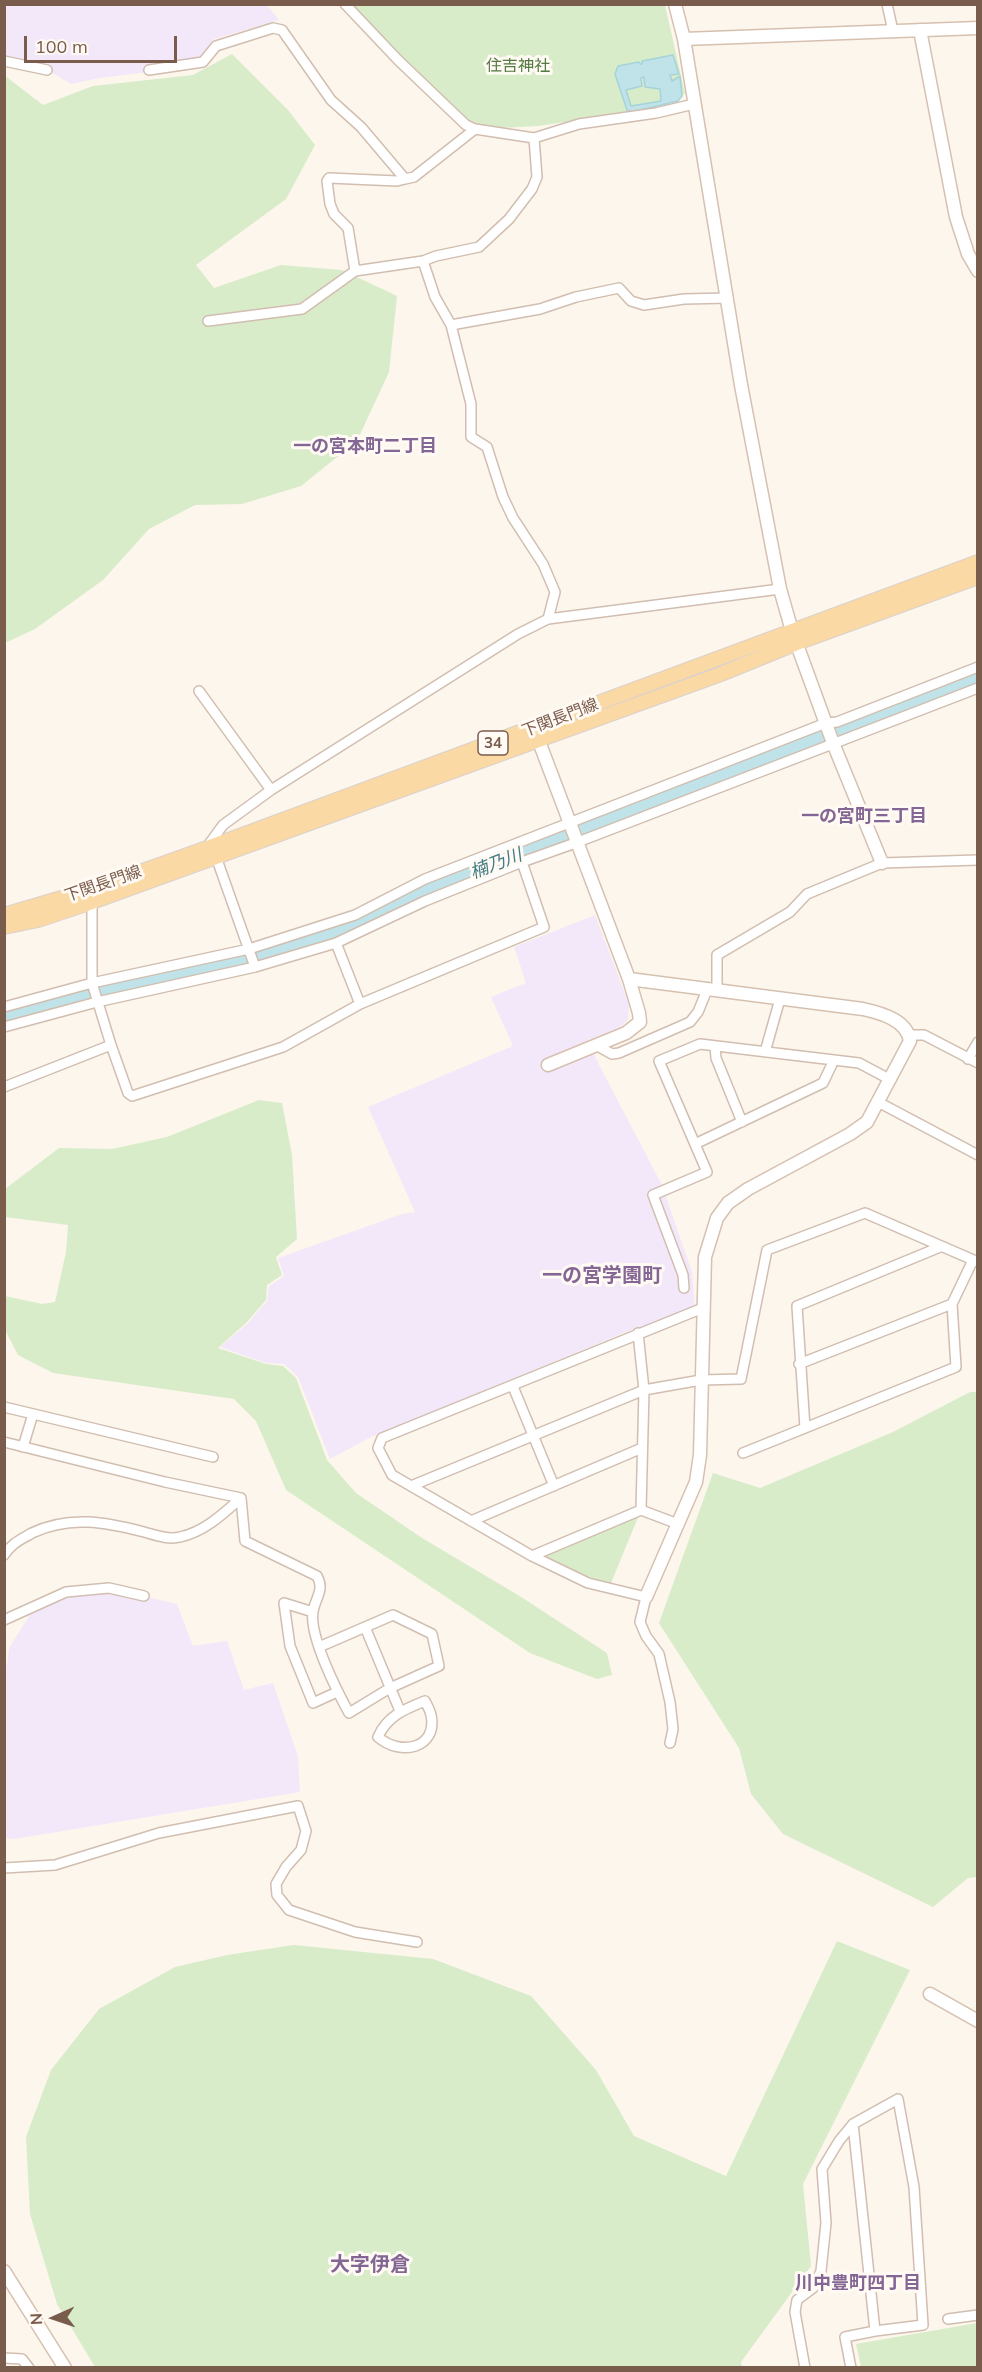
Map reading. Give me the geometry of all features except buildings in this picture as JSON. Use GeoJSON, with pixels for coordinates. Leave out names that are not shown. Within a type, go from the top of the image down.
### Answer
{"type":"FeatureCollection","features":[{"type":"Feature","properties":{"kind":"main road","name":"下関長門線"},"geometry":{"type":"LineString","coordinates":[[795,637],[933,576],[978,562]]}},
{"type":"Feature","properties":{"kind":"main road","name":"下関長門線"},"geometry":{"type":"LineString","coordinates":[[4,927],[38,920],[92,895],[212,850],[536,734],[795,637],[978,577]]}},
{"type":"Feature","properties":{"kind":"main road","name":"下関長門線"},"geometry":{"type":"LineString","coordinates":[[4,915],[92,895]]}},
{"type":"Feature","properties":{"kind":"street"},"geometry":{"type":"LineString","coordinates":[[345,4],[398,60],[474,129],[534,138],[579,124],[657,113],[694,104]]}},
{"type":"Feature","properties":{"kind":"street"},"geometry":{"type":"LineString","coordinates":[[354,14],[359,4]]}},
{"type":"Feature","properties":{"kind":"street"},"geometry":{"type":"LineString","coordinates":[[675,4],[684,39],[741,385],[780,589],[832,741],[882,863]]}},
{"type":"Feature","properties":{"kind":"street"},"geometry":{"type":"LineString","coordinates":[[887,4],[893,31]]}},
{"type":"Feature","properties":{"kind":"street"},"geometry":{"type":"LineString","coordinates":[[149,70],[203,62],[216,46],[273,28],[282,30],[331,100],[361,127],[405,179]]}},
{"type":"Feature","properties":{"kind":"street"},"geometry":{"type":"LineString","coordinates":[[684,39],[978,28]]}},
{"type":"Feature","properties":{"kind":"street"},"geometry":{"type":"LineString","coordinates":[[920,30],[956,217],[968,254],[978,271]]}},
{"type":"Feature","properties":{"kind":"street"},"geometry":{"type":"LineString","coordinates":[[4,61],[48,70]]}},
{"type":"Feature","properties":{"kind":"street"},"geometry":{"type":"LineString","coordinates":[[356,271],[348,228],[334,214],[330,204],[327,181],[329,178],[397,181],[414,177],[474,129]]}},
{"type":"Feature","properties":{"kind":"street"},"geometry":{"type":"LineString","coordinates":[[208,321],[303,309],[356,271],[423,261],[479,247],[509,219],[532,189],[537,177],[534,138]]}},
{"type":"Feature","properties":{"kind":"street"},"geometry":{"type":"LineString","coordinates":[[423,261],[435,297],[451,324],[471,404],[471,436],[487,447],[503,497],[513,518],[543,564],[555,592],[548,619]]}},
{"type":"Feature","properties":{"kind":"street"},"geometry":{"type":"LineString","coordinates":[[451,324],[540,309],[576,297],[619,288],[631,302],[644,304],[684,299],[728,298]]}},
{"type":"Feature","properties":{"kind":"street"},"geometry":{"type":"LineString","coordinates":[[255,967],[212,850],[223,825],[271,790],[518,634],[548,619],[780,589]]}},
{"type":"Feature","properties":{"kind":"street"},"geometry":{"type":"LineString","coordinates":[[4,1007],[92,983],[249,950],[355,915],[425,879],[978,667]]}},
{"type":"Feature","properties":{"kind":"street"},"geometry":{"type":"LineString","coordinates":[[4,1027],[97,1002],[255,967],[336,944],[425,901],[522,862],[832,741],[978,688]]}},
{"type":"Feature","properties":{"kind":"street"},"geometry":{"type":"LineString","coordinates":[[200,692],[271,790]]}},
{"type":"Feature","properties":{"kind":"street"},"geometry":{"type":"LineString","coordinates":[[536,734],[629,979],[640,1023],[626,1033],[548,1065]]}},
{"type":"Feature","properties":{"kind":"street"},"geometry":{"type":"LineString","coordinates":[[596,1045],[612,1054],[619,1053],[690,1022],[712,990],[717,955],[790,912],[807,894],[882,863],[978,860]]}},
{"type":"Feature","properties":{"kind":"street"},"geometry":{"type":"LineString","coordinates":[[92,895],[92,983],[111,1045],[128,1093],[132,1096],[283,1047],[360,1004],[544,927],[522,862]]}},
{"type":"Feature","properties":{"kind":"street"},"geometry":{"type":"LineString","coordinates":[[336,944],[360,1004]]}},
{"type":"Feature","properties":{"kind":"street"},"geometry":{"type":"LineString","coordinates":[[629,979],[871,1010],[902,1025],[909,1035],[908,1047],[867,1122],[850,1134],[748,1189],[728,1203],[717,1218],[707,1246],[703,1308],[700,1455],[696,1482],[646,1597],[640,1622],[646,1636],[659,1654],[673,1714],[670,1743]]}},
{"type":"Feature","properties":{"kind":"street"},"geometry":{"type":"LineString","coordinates":[[765,1052],[780,999]]}},
{"type":"Feature","properties":{"kind":"street"},"geometry":{"type":"LineString","coordinates":[[909,1035],[924,1035],[978,1063]]}},
{"type":"Feature","properties":{"kind":"street"},"geometry":{"type":"LineString","coordinates":[[968,1059],[978,1042]]}},
{"type":"Feature","properties":{"kind":"street"},"geometry":{"type":"LineString","coordinates":[[684,1288],[683,1275],[653,1195],[707,1172],[659,1061],[700,1044],[859,1063],[891,1080]]}},
{"type":"Feature","properties":{"kind":"street"},"geometry":{"type":"LineString","coordinates":[[4,1087],[111,1045]]}},
{"type":"Feature","properties":{"kind":"street"},"geometry":{"type":"LineString","coordinates":[[715,1046],[716,1058],[742,1122]]}},
{"type":"Feature","properties":{"kind":"street"},"geometry":{"type":"LineString","coordinates":[[695,1144],[823,1083],[834,1060]]}},
{"type":"Feature","properties":{"kind":"street"},"geometry":{"type":"LineString","coordinates":[[878,1102],[978,1155]]}},
{"type":"Feature","properties":{"kind":"street"},"geometry":{"type":"LineString","coordinates":[[411,1486],[644,1390],[701,1380],[741,1379],[767,1250],[865,1213],[975,1261],[952,1304],[956,1367],[743,1454]]}},
{"type":"Feature","properties":{"kind":"street"},"geometry":{"type":"LineString","coordinates":[[805,1428],[797,1306],[940,1247]]}},
{"type":"Feature","properties":{"kind":"street"},"geometry":{"type":"LineString","coordinates":[[799,1364],[952,1304]]}},
{"type":"Feature","properties":{"kind":"street"},"geometry":{"type":"LineString","coordinates":[[646,1597],[588,1583],[532,1556],[392,1475],[378,1448],[382,1438],[703,1308]]}},
{"type":"Feature","properties":{"kind":"street"},"geometry":{"type":"LineString","coordinates":[[638,1333],[644,1390],[641,1510]]}},
{"type":"Feature","properties":{"kind":"street"},"geometry":{"type":"LineString","coordinates":[[514,1389],[554,1486]]}},
{"type":"Feature","properties":{"kind":"street"},"geometry":{"type":"LineString","coordinates":[[4,1407],[213,1457]]}},
{"type":"Feature","properties":{"kind":"street"},"geometry":{"type":"LineString","coordinates":[[23,1447],[33,1414]]}},
{"type":"Feature","properties":{"kind":"street"},"geometry":{"type":"LineString","coordinates":[[4,1442],[154,1480],[241,1498]]}},
{"type":"Feature","properties":{"kind":"street"},"geometry":{"type":"LineString","coordinates":[[471,1521],[642,1448]]}},
{"type":"Feature","properties":{"kind":"street"},"geometry":{"type":"LineString","coordinates":[[4,1555],[11,1544],[39,1530],[66,1523],[99,1522],[166,1538],[179,1537],[201,1529],[241,1498]]}},
{"type":"Feature","properties":{"kind":"street"},"geometry":{"type":"LineString","coordinates":[[241,1498],[244,1541],[317,1576],[321,1583],[313,1612],[319,1647],[349,1713],[390,1688],[439,1666],[432,1635],[393,1615],[319,1647]]}},
{"type":"Feature","properties":{"kind":"street"},"geometry":{"type":"LineString","coordinates":[[532,1556],[641,1510],[678,1524]]}},
{"type":"Feature","properties":{"kind":"street"},"geometry":{"type":"LineString","coordinates":[[4,1620],[66,1592],[109,1588],[144,1596]]}},
{"type":"Feature","properties":{"kind":"street"},"geometry":{"type":"LineString","coordinates":[[313,1612],[284,1603],[290,1646],[313,1703],[338,1692]]}},
{"type":"Feature","properties":{"kind":"street"},"geometry":{"type":"LineString","coordinates":[[365,1627],[400,1711]]}},
{"type":"Feature","properties":{"kind":"street"},"geometry":{"type":"LineString","coordinates":[[426,1701],[431,1717],[428,1735],[418,1746],[400,1749],[384,1743],[378,1737],[383,1724],[400,1711],[426,1701]]}},
{"type":"Feature","properties":{"kind":"street"},"geometry":{"type":"LineString","coordinates":[[4,1868],[55,1864],[159,1833],[298,1806],[306,1831],[301,1850],[286,1867],[276,1884],[277,1895],[289,1910],[355,1932],[417,1942]]}},
{"type":"Feature","properties":{"kind":"street"},"geometry":{"type":"LineString","coordinates":[[930,1994],[978,2020]]}},
{"type":"Feature","properties":{"kind":"street"},"geometry":{"type":"LineString","coordinates":[[805,2367],[795,2312],[797,2300],[813,2288],[822,2271],[826,2223],[822,2169],[839,2141],[854,2124],[898,2099],[914,2187],[923,2325],[845,2337],[851,2367]]}},
{"type":"Feature","properties":{"kind":"street"},"geometry":{"type":"LineString","coordinates":[[854,2124],[875,2331]]}},
{"type":"Feature","properties":{"kind":"street"},"geometry":{"type":"LineString","coordinates":[[4,2271],[65,2367]]}},
{"type":"Feature","properties":{"kind":"street"},"geometry":{"type":"LineString","coordinates":[[948,2319],[978,2315]]}},
{"type":"Feature","properties":{"kind":"street"},"geometry":{"type":"LineString","coordinates":[[4,2358],[22,2359],[29,2367]]}},
{"type":"Feature","properties":{"kind":"shaded area"},"geometry":{"type":"Polygon","coordinates":[[[4,5],[267,5],[279,20],[214,39],[198,61],[148,65],[148,72],[71,84],[47,70],[5,61],[4,5]]]}},
{"type":"Feature","properties":{"kind":"shaded area"},"geometry":{"type":"Polygon","coordinates":[[[595,915],[629,1004],[628,1019],[621,1027],[588,1040],[662,1185],[692,1272],[695,1307],[646,1329],[636,1328],[371,1437],[330,1459],[298,1377],[284,1364],[266,1363],[220,1347],[248,1323],[267,1301],[269,1286],[284,1276],[278,1258],[402,1214],[415,1212],[368,1107],[513,1046],[491,997],[526,983],[514,947],[595,915]]]}},
{"type":"Feature","properties":{"kind":"shaded area"},"geometry":{"type":"Polygon","coordinates":[[[109,1588],[177,1604],[193,1646],[227,1641],[244,1690],[273,1683],[298,1756],[300,1792],[14,1839],[5,1838],[5,1666],[9,1648],[36,1605],[66,1592],[109,1588]]]}},
{"type":"Feature","properties":{"kind":"green space","name":"住吉神社"},"geometry":{"type":"Polygon","coordinates":[[[353,5],[665,5],[685,93],[678,101],[632,112],[538,126],[502,128],[483,126],[469,120],[353,5]]]}},
{"type":"Feature","properties":{"kind":"green space"},"geometry":{"type":"Polygon","coordinates":[[[232,54],[288,110],[315,145],[286,199],[196,265],[214,288],[281,265],[342,270],[397,296],[389,372],[357,441],[301,486],[242,504],[195,505],[149,529],[103,580],[35,629],[5,643],[4,75],[43,105],[93,86],[193,75],[232,54]]]}},
{"type":"Feature","properties":{"kind":"green space"},"geometry":{"type":"Polygon","coordinates":[[[259,1100],[282,1103],[292,1155],[297,1239],[276,1257],[282,1275],[267,1285],[266,1300],[247,1322],[218,1348],[266,1364],[283,1366],[296,1378],[327,1460],[356,1493],[422,1538],[518,1595],[607,1653],[612,1675],[597,1679],[530,1653],[286,1490],[256,1421],[234,1399],[53,1373],[18,1355],[5,1330],[5,1296],[42,1304],[55,1302],[66,1252],[68,1225],[5,1217],[5,1189],[59,1148],[112,1149],[167,1137],[259,1100]]]}},
{"type":"Feature","properties":{"kind":"green space"},"geometry":{"type":"Polygon","coordinates":[[[970,1392],[977,1392],[977,1877],[968,1878],[933,1907],[783,1834],[751,1794],[739,1748],[659,1623],[713,1473],[760,1488],[893,1432],[970,1392]]]}},
{"type":"Feature","properties":{"kind":"green space"},"geometry":{"type":"Polygon","coordinates":[[[641,1510],[609,1588],[532,1556],[641,1510]]]}},
{"type":"Feature","properties":{"kind":"green space"},"geometry":{"type":"Polygon","coordinates":[[[837,1941],[910,1970],[803,2184],[811,2266],[741,2362],[742,2367],[95,2367],[57,2304],[30,2214],[26,2137],[51,2070],[99,2009],[175,1967],[227,1955],[294,1945],[433,1959],[531,1996],[596,2070],[634,2136],[726,2176],[837,1941]]]}},
{"type":"Feature","properties":{"kind":"green space"},"geometry":{"type":"Polygon","coordinates":[[[977,2323],[977,2367],[861,2367],[856,2344],[977,2323]]]}},
{"type":"Feature","properties":{"kind":"water"},"geometry":{"type":"Polygon","coordinates":[[[673,55],[679,74],[670,75],[672,81],[680,76],[682,96],[678,101],[632,112],[627,110],[615,74],[618,66],[639,62],[642,64],[642,61],[673,55]],[[644,77],[641,78],[642,86],[626,90],[631,106],[661,101],[660,89],[645,87],[644,77]]]}},
{"type":"Feature","properties":{"kind":"waterway","name":"楠乃川"},"geometry":{"type":"LineString","coordinates":[[4,1019],[88,996],[318,940],[376,917],[408,898],[978,678]]}},
{"type":"Feature","properties":{"kind":"district","name":"一の宮本町二丁目"},"geometry":{"type":"Point","coordinates":[365,447]}},
{"type":"Feature","properties":{"kind":"district","name":"一の宮町三丁目"},"geometry":{"type":"Point","coordinates":[864,817]}},
{"type":"Feature","properties":{"kind":"district","name":"一の宮学園町"},"geometry":{"type":"Point","coordinates":[602,1276]}},
{"type":"Feature","properties":{"kind":"district","name":"大字伊倉"},"geometry":{"type":"Point","coordinates":[370,2265]}},
{"type":"Feature","properties":{"kind":"district","name":"川中豊町四丁目"},"geometry":{"type":"Point","coordinates":[858,2284]}}]}
